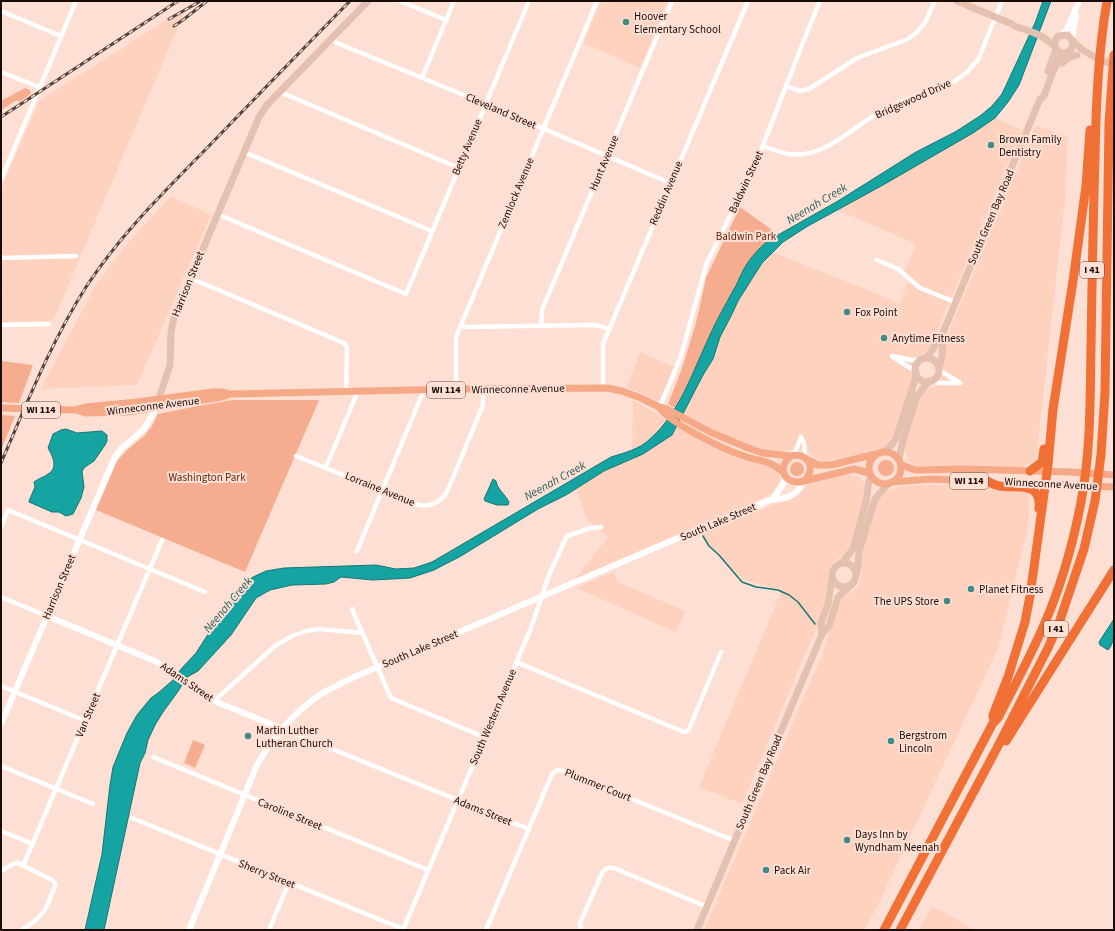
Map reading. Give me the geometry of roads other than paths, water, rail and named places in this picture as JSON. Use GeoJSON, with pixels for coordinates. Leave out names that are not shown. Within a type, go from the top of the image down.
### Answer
{"type":"FeatureCollection","features":[{"type":"Feature","properties":{"kind":"highway","name":"I 41"},"geometry":{"type":"LineString","coordinates":[[884,930],[993,722],[998,718],[1028,660],[1045,624],[1062,578],[1072,545],[1082,500],[1090,432],[1093,216],[1097,86],[1107,1]]}},
{"type":"Feature","properties":{"kind":"highway","name":"I 41"},"geometry":{"type":"LineString","coordinates":[[900,930],[1036,671],[1059,623],[1084,549],[1094,501],[1101,455],[1105,392],[1109,143],[1114,55]]}},
{"type":"Feature","properties":{"kind":"highway"},"geometry":{"type":"LineString","coordinates":[[993,722],[993,715],[1008,677],[1025,622],[1046,484],[1053,409],[1086,186],[1091,97],[1097,86]]}},
{"type":"Feature","properties":{"kind":"highway"},"geometry":{"type":"LineString","coordinates":[[1109,143],[1113,149],[1114,197]]}},
{"type":"Feature","properties":{"kind":"highway"},"geometry":{"type":"LineString","coordinates":[[1030,471],[1043,460],[1048,419],[1053,409]]}},
{"type":"Feature","properties":{"kind":"highway"},"geometry":{"type":"LineString","coordinates":[[987,481],[999,486],[1026,487],[1033,490],[1036,493],[1039,505],[1039,523]]}},
{"type":"Feature","properties":{"kind":"highway"},"geometry":{"type":"LineString","coordinates":[[996,748],[1005,742],[1114,570]]}},
{"type":"Feature","properties":{"kind":"main road","name":"Harrison Street"},"geometry":{"type":"LineString","coordinates":[[156,408],[170,364],[171,332],[174,317],[259,117],[267,105],[368,1]]}},
{"type":"Feature","properties":{"kind":"main road"},"geometry":{"type":"LineString","coordinates":[[957,1],[1047,38],[1055,50],[1060,53],[1091,56]]}},
{"type":"Feature","properties":{"kind":"main road"},"geometry":{"type":"LineString","coordinates":[[1039,35],[1067,35],[1076,46],[1091,56],[1114,65]]}},
{"type":"Feature","properties":{"kind":"main road"},"geometry":{"type":"LineString","coordinates":[[1055,50],[1055,41],[1060,35]]}},
{"type":"Feature","properties":{"kind":"main road"},"geometry":{"type":"LineString","coordinates":[[1068,53],[1073,48],[1072,40]]}},
{"type":"Feature","properties":{"kind":"main road","name":"South Green Bay Road"},"geometry":{"type":"LineString","coordinates":[[1042,98],[1039,94],[1055,50]]}},
{"type":"Feature","properties":{"kind":"main road","name":"South Green Bay Road"},"geometry":{"type":"LineString","coordinates":[[924,359],[942,335],[954,302],[1056,64],[1068,53]]}},
{"type":"Feature","properties":{"kind":"main road"},"geometry":{"type":"LineString","coordinates":[[1042,98],[1049,89],[1062,63],[1068,58],[1077,54]]}},
{"type":"Feature","properties":{"kind":"main road","name":"South Green Bay Road"},"geometry":{"type":"LineString","coordinates":[[939,368],[943,343],[942,335]]}},
{"type":"Feature","properties":{"kind":"main road"},"geometry":{"type":"LineString","coordinates":[[857,573],[850,564],[842,563],[838,564],[833,569],[832,578],[837,585],[845,588],[854,583],[857,573],[859,552],[875,499],[879,493],[891,483],[900,475],[903,440],[917,396],[937,375],[939,368],[933,360],[924,359],[916,366],[914,384],[896,438],[885,451],[831,465],[818,465],[793,455],[785,462],[784,477],[792,482],[803,481],[854,469],[870,475],[879,483],[891,483]]}},
{"type":"Feature","properties":{"kind":"main road"},"geometry":{"type":"LineString","coordinates":[[915,372],[920,379],[931,381]]}},
{"type":"Feature","properties":{"kind":"main road","name":"Winneconne Avenue"},"geometry":{"type":"LineString","coordinates":[[76,410],[86,407],[137,402],[203,392],[222,392],[230,394],[603,388],[632,394],[680,420],[699,436],[732,452],[745,457],[771,462],[784,477]]}},
{"type":"Feature","properties":{"kind":"main road","name":"Winneconne Avenue"},"geometry":{"type":"LineString","coordinates":[[4,408],[76,410],[86,413],[133,411],[222,397],[230,394]]}},
{"type":"Feature","properties":{"kind":"main road","name":"Winneconne Avenue"},"geometry":{"type":"LineString","coordinates":[[680,420],[763,453],[793,455]]}},
{"type":"Feature","properties":{"kind":"main road"},"geometry":{"type":"LineString","coordinates":[[885,451],[891,453],[900,462]]}},
{"type":"Feature","properties":{"kind":"main road"},"geometry":{"type":"LineString","coordinates":[[842,563],[852,549],[866,502],[870,475],[870,463],[876,454]]}},
{"type":"Feature","properties":{"kind":"main road"},"geometry":{"type":"LineString","coordinates":[[803,481],[809,476],[810,472],[810,464],[806,459]]}},
{"type":"Feature","properties":{"kind":"main road","name":"Winneconne Avenue"},"geometry":{"type":"LineString","coordinates":[[900,462],[916,470],[962,469],[1114,475]]}},
{"type":"Feature","properties":{"kind":"main road","name":"Winneconne Avenue"},"geometry":{"type":"LineString","coordinates":[[891,483],[931,479],[1114,488]]}},
{"type":"Feature","properties":{"kind":"main road","name":"South Green Bay Road"},"geometry":{"type":"LineString","coordinates":[[822,634],[822,623],[828,604],[832,578]]}},
{"type":"Feature","properties":{"kind":"main road","name":"South Green Bay Road"},"geometry":{"type":"LineString","coordinates":[[697,930],[822,634],[829,626],[838,597],[849,587]]}},
{"type":"Feature","properties":{"kind":"street"},"geometry":{"type":"LineString","coordinates":[[1,180],[76,1]]}},
{"type":"Feature","properties":{"kind":"street"},"geometry":{"type":"LineString","coordinates":[[400,1],[446,20]]}},
{"type":"Feature","properties":{"kind":"street"},"geometry":{"type":"LineString","coordinates":[[422,78],[454,1]]}},
{"type":"Feature","properties":{"kind":"street","name":"Betty Avenue"},"geometry":{"type":"LineString","coordinates":[[217,214],[406,294],[529,1]]}},
{"type":"Feature","properties":{"kind":"street","name":"Zemlock Avenue"},"geometry":{"type":"LineString","coordinates":[[456,390],[455,340],[598,1]]}},
{"type":"Feature","properties":{"kind":"street","name":"Hunt Avenue"},"geometry":{"type":"LineString","coordinates":[[541,326],[542,310],[672,1]]}},
{"type":"Feature","properties":{"kind":"street","name":"Reddin Avenue"},"geometry":{"type":"LineString","coordinates":[[603,388],[602,347],[748,1]]}},
{"type":"Feature","properties":{"kind":"street","name":"Baldwin Street"},"geometry":{"type":"LineString","coordinates":[[659,408],[681,356],[706,266],[763,146],[820,1]]}},
{"type":"Feature","properties":{"kind":"street"},"geometry":{"type":"LineString","coordinates":[[786,86],[800,91],[809,89],[857,58],[906,40],[922,27],[935,1]]}},
{"type":"Feature","properties":{"kind":"street","name":"Bridgewood Drive"},"geometry":{"type":"LineString","coordinates":[[763,146],[789,154],[806,154],[834,141],[883,110],[955,81],[966,73],[978,60],[1002,1]]}},
{"type":"Feature","properties":{"kind":"street"},"geometry":{"type":"LineString","coordinates":[[1060,35],[1067,29],[1072,14],[1078,3]]}},
{"type":"Feature","properties":{"kind":"street"},"geometry":{"type":"LineString","coordinates":[[1072,40],[1078,3]]}},
{"type":"Feature","properties":{"kind":"street"},"geometry":{"type":"LineString","coordinates":[[1,11],[61,36]]}},
{"type":"Feature","properties":{"kind":"street","name":"Cleveland Street"},"geometry":{"type":"LineString","coordinates":[[332,39],[670,183]]}},
{"type":"Feature","properties":{"kind":"street"},"geometry":{"type":"LineString","coordinates":[[1,72],[39,87]]}},
{"type":"Feature","properties":{"kind":"street"},"geometry":{"type":"LineString","coordinates":[[280,92],[459,168]]}},
{"type":"Feature","properties":{"kind":"street"},"geometry":{"type":"LineString","coordinates":[[244,152],[432,231]]}},
{"type":"Feature","properties":{"kind":"street"},"geometry":{"type":"LineString","coordinates":[[1,258],[76,256]]}},
{"type":"Feature","properties":{"kind":"street"},"geometry":{"type":"LineString","coordinates":[[877,260],[898,269],[920,288],[954,302]]}},
{"type":"Feature","properties":{"kind":"street"},"geometry":{"type":"LineString","coordinates":[[190,278],[344,343],[347,348],[346,392]]}},
{"type":"Feature","properties":{"kind":"street"},"geometry":{"type":"LineString","coordinates":[[1,325],[49,324]]}},
{"type":"Feature","properties":{"kind":"street"},"geometry":{"type":"LineString","coordinates":[[461,326],[596,325],[609,329]]}},
{"type":"Feature","properties":{"kind":"street"},"geometry":{"type":"LineString","coordinates":[[915,372],[892,356],[911,360],[924,359]]}},
{"type":"Feature","properties":{"kind":"street"},"geometry":{"type":"LineString","coordinates":[[931,381],[960,382],[939,368]]}},
{"type":"Feature","properties":{"kind":"street","name":"Lorraine Avenue"},"geometry":{"type":"LineString","coordinates":[[296,456],[420,505],[425,506],[436,503],[448,492],[483,405],[483,389]]}},
{"type":"Feature","properties":{"kind":"street"},"geometry":{"type":"LineString","coordinates":[[356,551],[424,390]]}},
{"type":"Feature","properties":{"kind":"street"},"geometry":{"type":"LineString","coordinates":[[326,467],[358,391]]}},
{"type":"Feature","properties":{"kind":"street","name":"Harrison Street"},"geometry":{"type":"LineString","coordinates":[[1,724],[114,459],[121,449],[144,429],[156,408]]}},
{"type":"Feature","properties":{"kind":"street"},"geometry":{"type":"LineString","coordinates":[[793,455],[801,437],[804,443],[806,459]]}},
{"type":"Feature","properties":{"kind":"street"},"geometry":{"type":"LineString","coordinates":[[783,498],[784,477]]}},
{"type":"Feature","properties":{"kind":"street"},"geometry":{"type":"LineString","coordinates":[[773,499],[784,477]]}},
{"type":"Feature","properties":{"kind":"street","name":"South Lake Street"},"geometry":{"type":"LineString","coordinates":[[189,930],[244,795],[262,757],[283,729],[304,707],[323,693],[543,596],[773,499],[783,498],[796,492],[803,481]]}},
{"type":"Feature","properties":{"kind":"street"},"geometry":{"type":"LineString","coordinates":[[1,527],[8,510],[205,592]]}},
{"type":"Feature","properties":{"kind":"street","name":"South Western Avenue"},"geometry":{"type":"LineString","coordinates":[[403,930],[516,662],[567,536],[591,528],[601,527]]}},
{"type":"Feature","properties":{"kind":"street","name":"Van Street"},"geometry":{"type":"LineString","coordinates":[[23,866],[162,540]]}},
{"type":"Feature","properties":{"kind":"street","name":"Adams Street"},"geometry":{"type":"LineString","coordinates":[[1,597],[155,661],[214,701],[529,829]]}},
{"type":"Feature","properties":{"kind":"street"},"geometry":{"type":"LineString","coordinates":[[352,609],[377,668],[393,700],[484,738]]}},
{"type":"Feature","properties":{"kind":"street"},"geometry":{"type":"LineString","coordinates":[[214,701],[275,646],[292,636],[306,631],[320,629],[362,633]]}},
{"type":"Feature","properties":{"kind":"street"},"geometry":{"type":"LineString","coordinates":[[516,662],[681,732],[686,732],[689,729],[721,652]]}},
{"type":"Feature","properties":{"kind":"street"},"geometry":{"type":"LineString","coordinates":[[1,686],[86,721]]}},
{"type":"Feature","properties":{"kind":"street","name":"Caroline Street"},"geometry":{"type":"LineString","coordinates":[[153,757],[428,870]]}},
{"type":"Feature","properties":{"kind":"street"},"geometry":{"type":"LineString","coordinates":[[1,766],[93,804]]}},
{"type":"Feature","properties":{"kind":"street","name":"Plummer Court"},"geometry":{"type":"LineString","coordinates":[[486,930],[552,774],[559,770],[734,841]]}},
{"type":"Feature","properties":{"kind":"street","name":"Sherry Street"},"geometry":{"type":"LineString","coordinates":[[132,818],[403,930]]}},
{"type":"Feature","properties":{"kind":"street"},"geometry":{"type":"LineString","coordinates":[[1,831],[33,844]]}},
{"type":"Feature","properties":{"kind":"street"},"geometry":{"type":"LineString","coordinates":[[1,871],[13,864],[18,863],[54,881],[55,886],[44,912],[36,921],[22,930]]}},
{"type":"Feature","properties":{"kind":"street"},"geometry":{"type":"LineString","coordinates":[[581,930],[580,924],[602,873],[607,868],[614,868],[707,907]]}},
{"type":"Feature","properties":{"kind":"street"},"geometry":{"type":"LineString","coordinates":[[269,930],[289,882]]}},
{"type":"Feature","properties":{"kind":"water","name":"Neenah Creek"},"geometry":{"type":"Polygon","coordinates":[[[1043,1],[1051,1],[1019,85],[995,118],[973,133],[883,185],[808,226],[783,242],[762,263],[738,301],[720,337],[713,359],[703,375],[672,435],[643,454],[604,471],[566,495],[538,509],[461,556],[434,570],[410,578],[373,580],[341,577],[334,582],[326,584],[292,585],[270,590],[256,598],[231,635],[198,671],[184,681],[155,725],[140,763],[104,930],[85,930],[102,854],[113,767],[127,733],[137,715],[151,698],[172,681],[196,653],[238,588],[253,577],[266,571],[284,568],[376,565],[396,569],[414,568],[432,562],[611,457],[642,445],[660,429],[678,404],[719,317],[746,265],[756,252],[769,240],[838,201],[916,152],[955,132],[980,116],[992,106],[1002,94],[1035,23],[1043,1]]]}},
{"type":"Feature","properties":{"kind":"water"},"geometry":{"type":"Polygon","coordinates":[[[66,429],[77,433],[102,431],[107,435],[107,441],[94,461],[82,471],[84,487],[81,498],[73,514],[66,516],[59,512],[52,512],[29,501],[35,487],[34,482],[46,475],[53,468],[54,461],[48,448],[53,434],[66,429]]]}},
{"type":"Feature","properties":{"kind":"water"},"geometry":{"type":"Polygon","coordinates":[[[493,479],[496,481],[498,487],[509,502],[508,505],[497,505],[485,501],[484,499],[493,479]]]}},
{"type":"Feature","properties":{"kind":"water"},"geometry":{"type":"Polygon","coordinates":[[[1114,619],[1113,640],[1108,650],[1100,645],[1099,642],[1114,619]]]}},
{"type":"Feature","properties":{"kind":"waterway"},"geometry":{"type":"LineString","coordinates":[[703,536],[709,546],[719,555],[742,582],[756,587],[778,590],[789,595],[798,602],[815,624]]}},
{"type":"Feature","properties":{"kind":"railway"},"geometry":{"type":"LineString","coordinates":[[1,117],[178,1]]}},
{"type":"Feature","properties":{"kind":"railway"},"geometry":{"type":"LineString","coordinates":[[174,26],[207,1]]}},
{"type":"Feature","properties":{"kind":"railway"},"geometry":{"type":"LineString","coordinates":[[1,463],[30,395],[62,329],[73,308],[99,268],[128,232],[159,198],[350,1]]}},
{"type":"Feature","properties":{"kind":"railway"},"geometry":{"type":"LineString","coordinates":[[169,19],[199,2]]}},
{"type":"Feature","properties":{"kind":"place","name":"Hoover Elementary School"},"geometry":{"type":"Point","coordinates":[626,22]}},
{"type":"Feature","properties":{"kind":"place","name":"Brown Family Dentistry"},"geometry":{"type":"Point","coordinates":[991,145]}},
{"type":"Feature","properties":{"kind":"place","name":"Fox Point"},"geometry":{"type":"Point","coordinates":[847,312]}},
{"type":"Feature","properties":{"kind":"place","name":"Anytime Fitness"},"geometry":{"type":"Point","coordinates":[884,338]}},
{"type":"Feature","properties":{"kind":"place","name":"Planet Fitness"},"geometry":{"type":"Point","coordinates":[971,589]}},
{"type":"Feature","properties":{"kind":"place","name":"The UPS Store"},"geometry":{"type":"Point","coordinates":[947,601]}},
{"type":"Feature","properties":{"kind":"place","name":"Martin Luther Lutheran Church"},"geometry":{"type":"Point","coordinates":[248,736]}},
{"type":"Feature","properties":{"kind":"place","name":"Bergstrom Lincoln"},"geometry":{"type":"Point","coordinates":[891,741]}},
{"type":"Feature","properties":{"kind":"place","name":"Days Inn by Wyndham Neenah"},"geometry":{"type":"Point","coordinates":[847,840]}},
{"type":"Feature","properties":{"kind":"place","name":"Pack Air"},"geometry":{"type":"Point","coordinates":[766,870]}},
{"type":"Feature","properties":{"kind":"park label","name":"Baldwin Park"},"geometry":{"type":"Point","coordinates":[746,236]}},
{"type":"Feature","properties":{"kind":"park label","name":"Washington Park"},"geometry":{"type":"Point","coordinates":[207,477]}}]}
